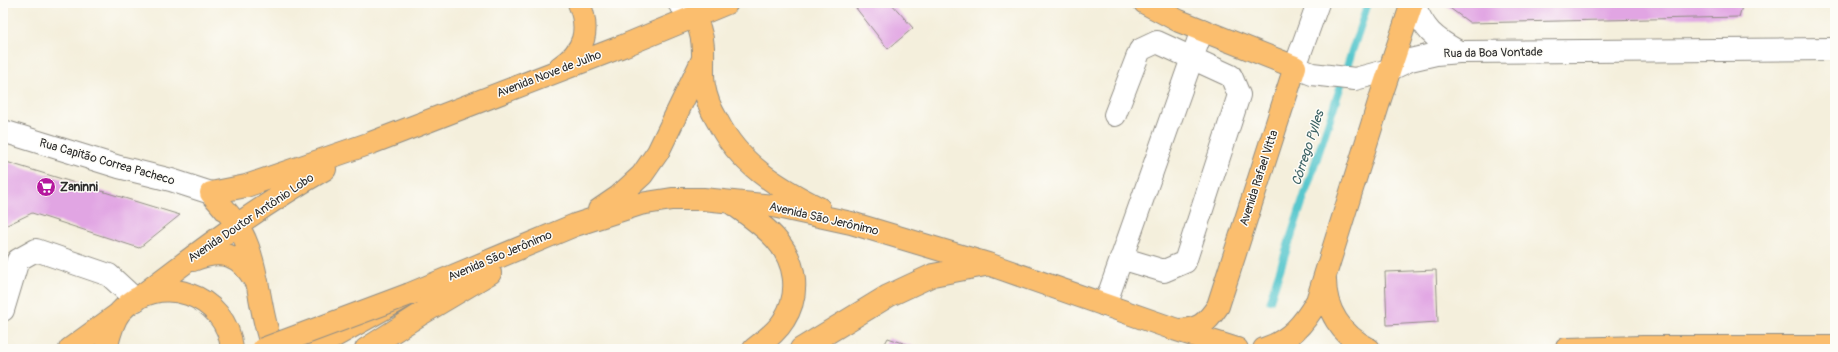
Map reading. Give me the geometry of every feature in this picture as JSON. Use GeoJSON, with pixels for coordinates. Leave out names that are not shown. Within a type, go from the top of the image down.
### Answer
{"type":"FeatureCollection","features":[{"type":"Feature","properties":{"kind":"main road"},"geometry":{"type":"LineString","coordinates":[[551,74],[566,64],[577,53],[583,42],[585,29],[584,14],[579,3]]}},
{"type":"Feature","properties":{"kind":"main road","name":"Avenida Nove de Julho"},"geometry":{"type":"LineString","coordinates":[[371,143],[551,74],[686,10],[727,3]]}},
{"type":"Feature","properties":{"kind":"main road","name":"Rua da Boa Vontade"},"geometry":{"type":"LineString","coordinates":[[1145,3],[1179,21],[1304,70]]}},
{"type":"Feature","properties":{"kind":"main road"},"geometry":{"type":"LineString","coordinates":[[1264,349],[1276,345],[1293,333],[1307,318],[1317,301],[1389,70],[1412,3]]}},
{"type":"Feature","properties":{"kind":"main road"},"geometry":{"type":"LineString","coordinates":[[686,10],[701,32],[704,86],[711,109],[722,131],[735,150],[756,171],[786,191],[851,223]]}},
{"type":"Feature","properties":{"kind":"main road"},"geometry":{"type":"LineString","coordinates":[[366,349],[421,314],[597,212],[618,197],[642,175],[658,152],[702,58]]}},
{"type":"Feature","properties":{"kind":"main road","name":"Avenida Rafael Vitta"},"geometry":{"type":"LineString","coordinates":[[1177,330],[1191,330],[1202,325],[1218,306],[1304,70]]}},
{"type":"Feature","properties":{"kind":"main road"},"geometry":{"type":"LineString","coordinates":[[273,349],[268,337],[248,245],[237,225],[211,193],[246,186],[371,143]]}},
{"type":"Feature","properties":{"kind":"main road","name":"Avenida Doutor Antônio Lobo"},"geometry":{"type":"LineString","coordinates":[[70,349],[237,225],[293,187],[371,143]]}},
{"type":"Feature","properties":{"kind":"main road","name":"Avenida São Jerônimo"},"geometry":{"type":"LineString","coordinates":[[410,294],[575,224],[640,204],[672,199],[729,201],[773,206],[851,223],[988,264],[1177,330],[1237,349]]}},
{"type":"Feature","properties":{"kind":"main road"},"geometry":{"type":"LineString","coordinates":[[729,201],[759,223],[776,239],[789,259],[795,279],[793,300],[784,319],[770,336],[754,349]]}},
{"type":"Feature","properties":{"kind":"main road"},"geometry":{"type":"LineString","coordinates":[[184,263],[203,256],[216,254],[228,255],[241,261],[258,286]]}},
{"type":"Feature","properties":{"kind":"main road"},"geometry":{"type":"LineString","coordinates":[[801,349],[888,296],[934,275],[988,264]]}},
{"type":"Feature","properties":{"kind":"main road"},"geometry":{"type":"LineString","coordinates":[[1325,274],[1325,295],[1331,312],[1340,326],[1357,343],[1369,349]]}},
{"type":"Feature","properties":{"kind":"main road"},"geometry":{"type":"LineString","coordinates":[[106,349],[110,332],[128,306],[154,292],[174,291],[193,295],[210,305],[223,319],[231,337],[232,349]]}},
{"type":"Feature","properties":{"kind":"main road"},"geometry":{"type":"LineString","coordinates":[[263,349],[410,294]]}},
{"type":"Feature","properties":{"kind":"main road"},"geometry":{"type":"LineString","coordinates":[[312,349],[410,294]]}},
{"type":"Feature","properties":{"kind":"main road"},"geometry":{"type":"LineString","coordinates":[[1566,349],[1644,347],[1835,347]]}},
{"type":"Feature","properties":{"kind":"street","name":"Avenida Rafael Vitta"},"geometry":{"type":"LineString","coordinates":[[1304,70],[1318,3]]}},
{"type":"Feature","properties":{"kind":"street"},"geometry":{"type":"LineString","coordinates":[[1412,3],[1422,25],[1438,41],[1459,52]]}},
{"type":"Feature","properties":{"kind":"street"},"geometry":{"type":"LineString","coordinates":[[1105,305],[1202,30]]}},
{"type":"Feature","properties":{"kind":"street"},"geometry":{"type":"LineString","coordinates":[[1115,115],[1140,50],[1157,42],[1231,76],[1239,95],[1185,262],[1164,271],[1121,258]]}},
{"type":"Feature","properties":{"kind":"street","name":"Rua da Boa Vontade"},"geometry":{"type":"LineString","coordinates":[[1304,70],[1355,79],[1389,70],[1410,60],[1436,54],[1459,52],[1835,49]]}},
{"type":"Feature","properties":{"kind":"street","name":"Rua Capitão Correa Pacheco"},"geometry":{"type":"LineString","coordinates":[[3,131],[119,167],[171,180],[211,193]]}},
{"type":"Feature","properties":{"kind":"street"},"geometry":{"type":"LineString","coordinates":[[3,310],[18,260],[36,250],[109,274],[128,306]]}},
{"type":"Feature","properties":{"kind":"building"},"geometry":{"type":"Polygon","coordinates":[[[852,3],[891,3],[913,28],[888,49],[852,3]]]}},
{"type":"Feature","properties":{"kind":"building"},"geometry":{"type":"Polygon","coordinates":[[[1443,3],[1743,3],[1739,17],[1470,23],[1443,3]]]}},
{"type":"Feature","properties":{"kind":"building","name":"Zaninni"},"geometry":{"type":"Polygon","coordinates":[[[3,161],[180,215],[139,248],[32,213],[5,226],[3,232],[3,161]]]}},
{"type":"Feature","properties":{"kind":"building"},"geometry":{"type":"Polygon","coordinates":[[[1436,270],[1438,322],[1387,325],[1385,272],[1436,270]]]}},
{"type":"Feature","properties":{"kind":"building"},"geometry":{"type":"Polygon","coordinates":[[[888,338],[921,349],[882,349],[888,338]]]}},
{"type":"Feature","properties":{"kind":"waterway","name":"Córrego Pylles"},"geometry":{"type":"LineString","coordinates":[[1270,300],[1368,3]]}},
{"type":"Feature","properties":{"kind":"place","name":"Zaninni"},"geometry":{"type":"Point","coordinates":[46,187]}}]}
